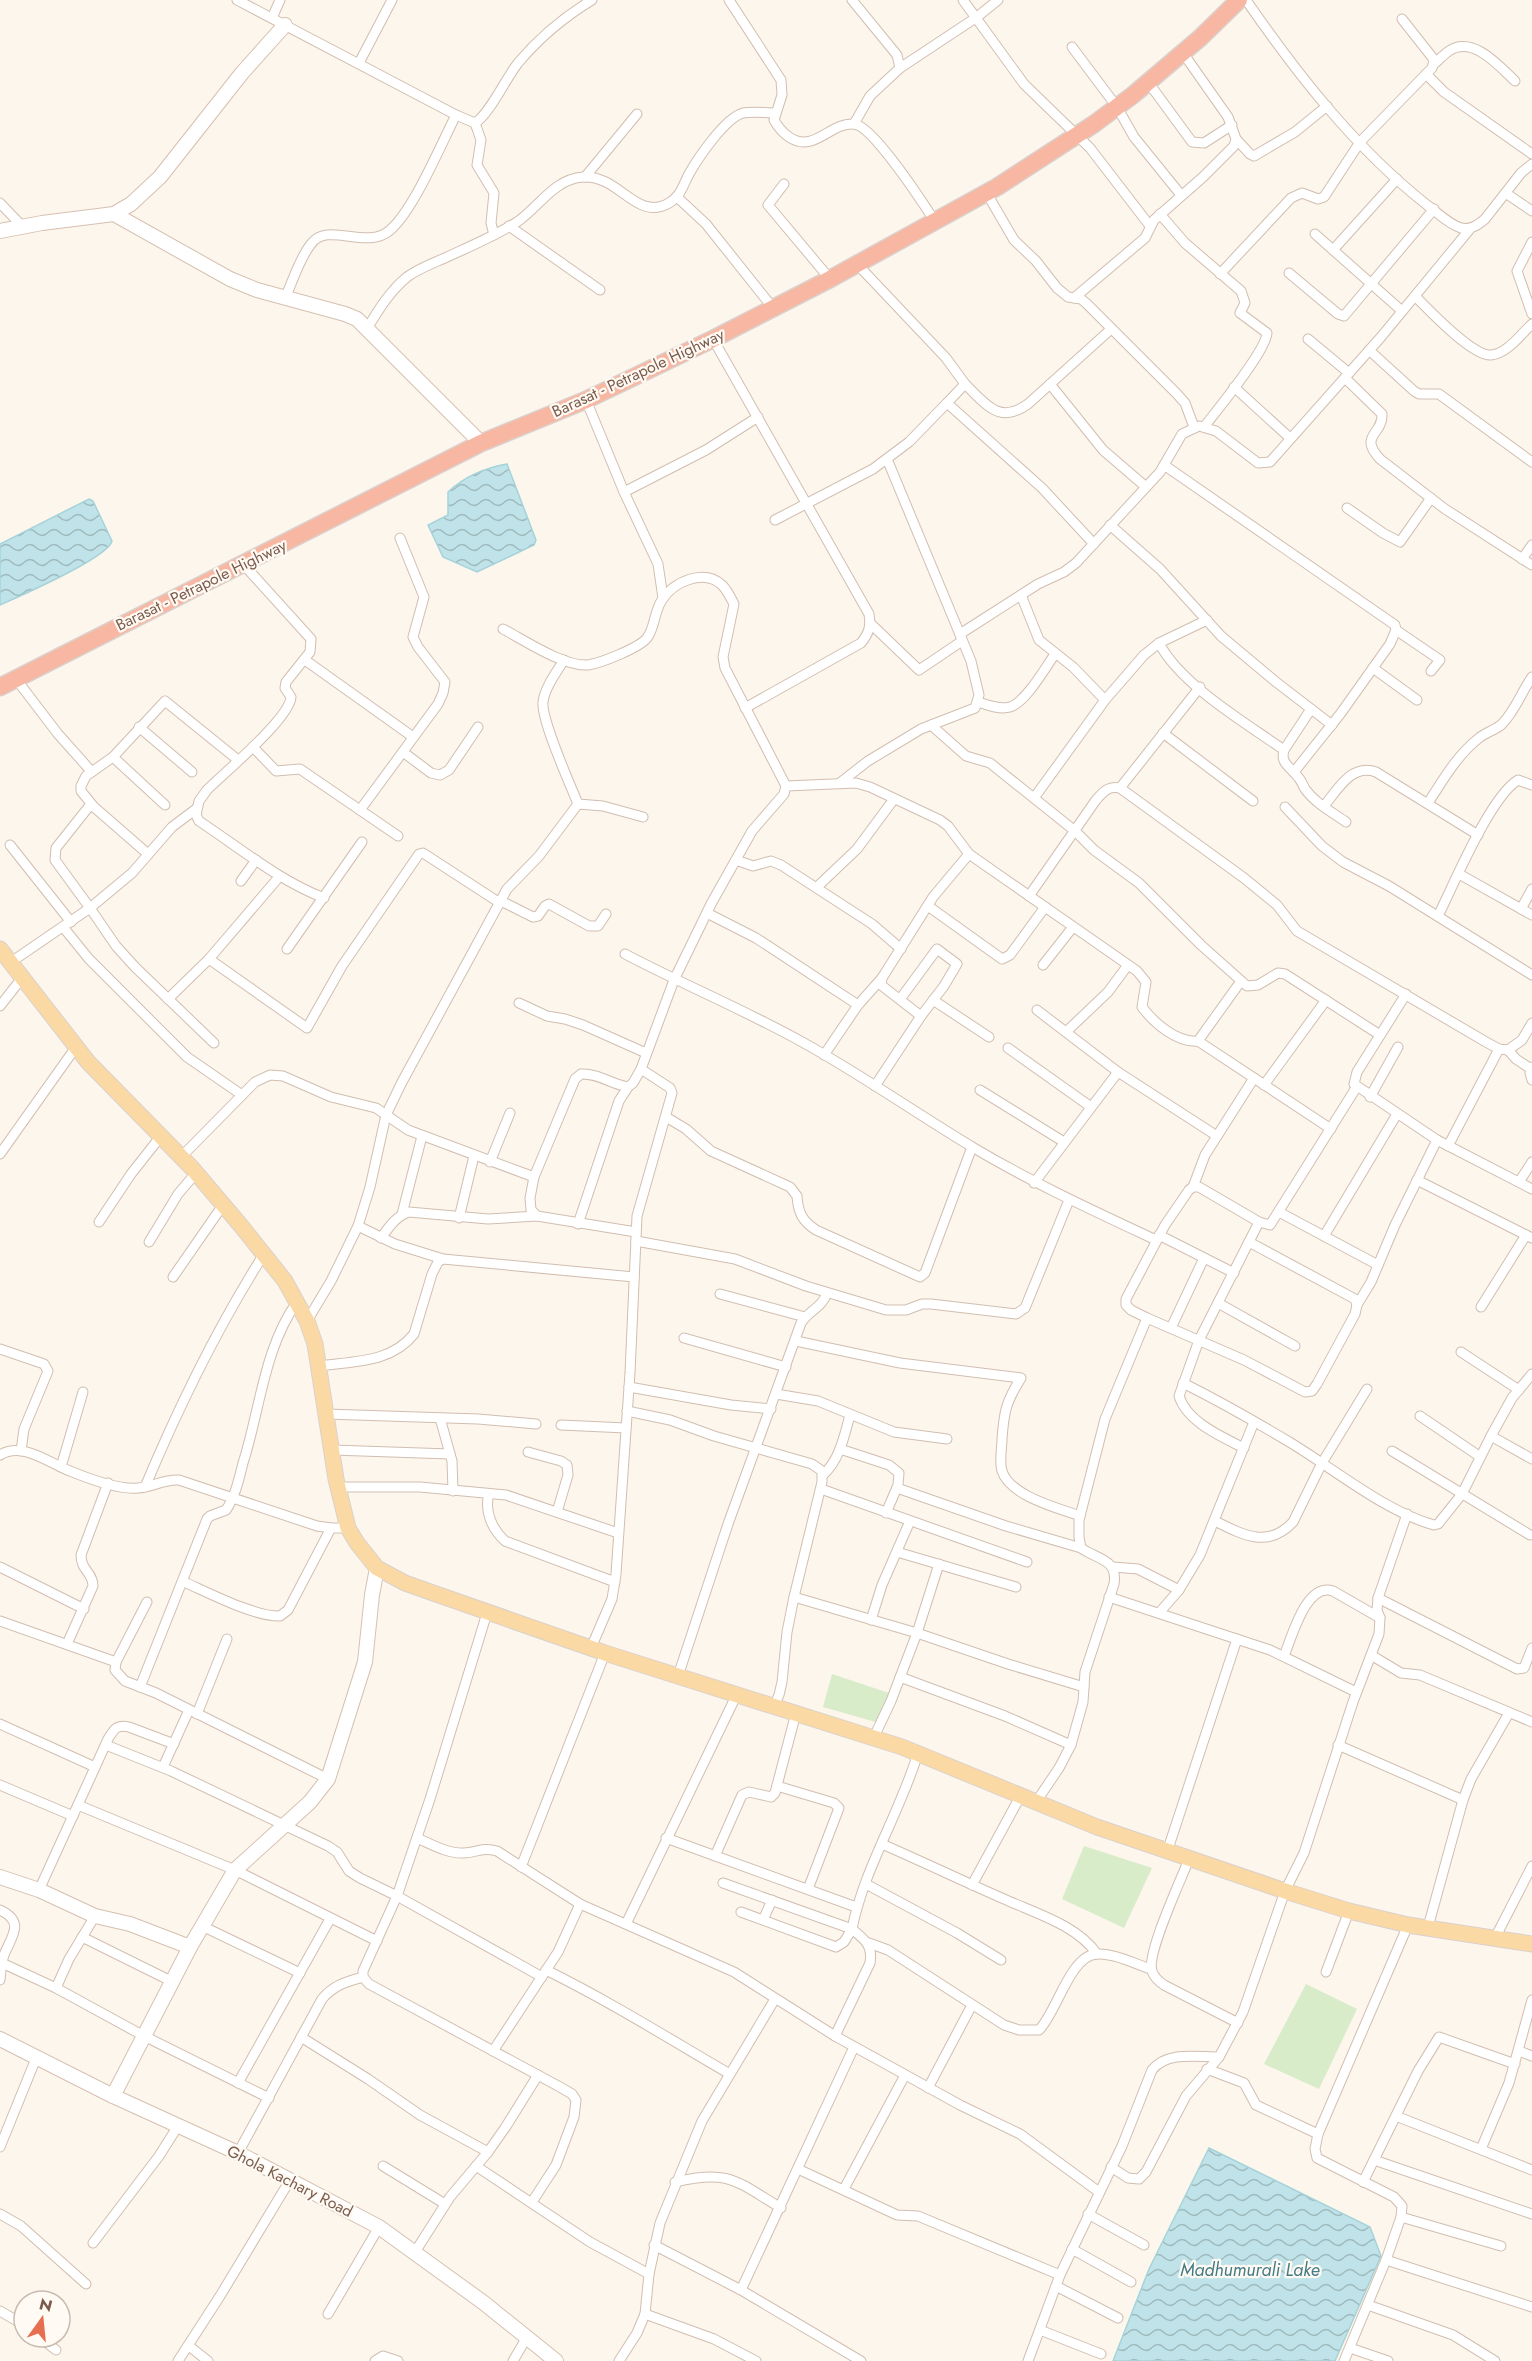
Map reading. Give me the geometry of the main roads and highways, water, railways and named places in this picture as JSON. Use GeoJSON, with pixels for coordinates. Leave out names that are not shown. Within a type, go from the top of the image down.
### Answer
{"type":"FeatureCollection","features":[{"type":"Feature","properties":{"kind":"highway","name":"Barasat - Petrapole Highway"},"geometry":{"type":"LineString","coordinates":[[0,687],[482,443],[586,399],[830,279],[986,192],[1076,136],[1117,107],[1183,53],[1239,0]]}},
{"type":"Feature","properties":{"kind":"main road"},"geometry":{"type":"LineString","coordinates":[[0,949],[76,1047],[120,1097],[196,1173],[285,1281],[307,1321],[315,1344],[338,1487],[348,1528],[377,1568],[405,1583],[598,1650],[874,1737],[1167,1852],[1285,1891],[1350,1911],[1408,1925],[1532,1944]]}},
{"type":"Feature","properties":{"kind":"water"},"geometry":{"type":"Polygon","coordinates":[[[507,464],[536,540],[534,545],[477,572],[443,557],[428,525],[448,515],[448,492],[461,481],[475,474],[507,464]]]}},
{"type":"Feature","properties":{"kind":"water"},"geometry":{"type":"Polygon","coordinates":[[[89,499],[93,501],[112,541],[107,548],[96,557],[62,576],[0,605],[0,544],[89,499]]]}},
{"type":"Feature","properties":{"kind":"water","name":"Madhumurali Lake"},"geometry":{"type":"Polygon","coordinates":[[[1209,2148],[1370,2227],[1381,2256],[1335,2361],[1113,2361],[1149,2269],[1209,2148]]]}}]}
